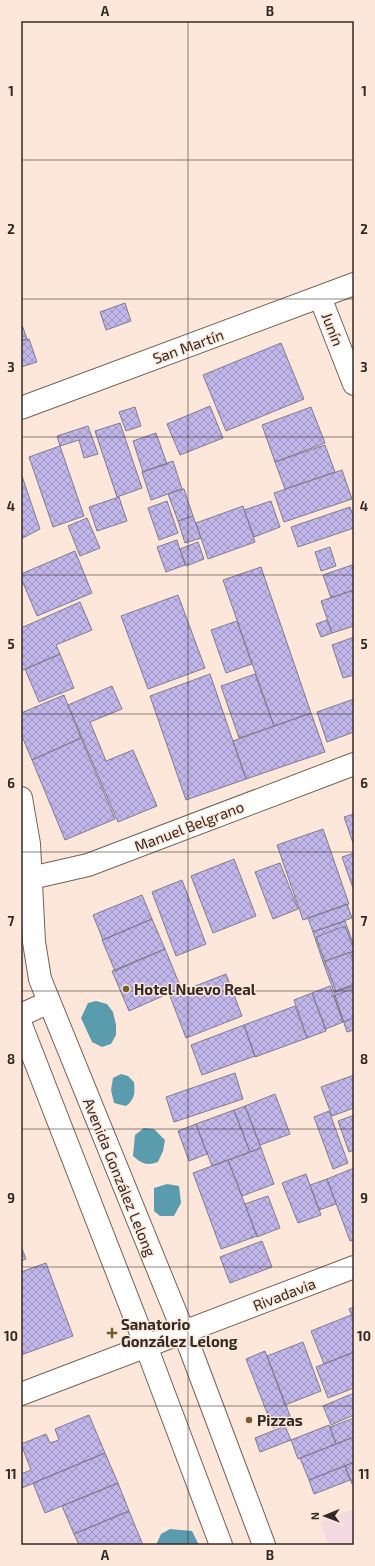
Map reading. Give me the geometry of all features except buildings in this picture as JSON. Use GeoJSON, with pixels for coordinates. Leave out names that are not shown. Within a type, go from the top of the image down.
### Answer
{"type":"FeatureCollection","features":[{"type":"Feature","properties":{"kind":"main road","name":"San Martín"},"geometry":{"type":"LineString","coordinates":[[21,408],[320,298],[354,284]]}},
{"type":"Feature","properties":{"kind":"main road","name":"Junín"},"geometry":{"type":"LineString","coordinates":[[320,298],[354,384]]}},
{"type":"Feature","properties":{"kind":"main road","name":"Manuel Belgrano"},"geometry":{"type":"LineString","coordinates":[[26,878],[88,865],[354,764]]}},
{"type":"Feature","properties":{"kind":"main road","name":"Avenida González Lelong"},"geometry":{"type":"LineString","coordinates":[[21,798],[29,844],[26,878],[40,979],[183,1332],[264,1545]]}},
{"type":"Feature","properties":{"kind":"main road"},"geometry":{"type":"LineString","coordinates":[[21,1015],[49,1002]]}},
{"type":"Feature","properties":{"kind":"main road"},"geometry":{"type":"LineString","coordinates":[[21,1025],[146,1346],[221,1545]]}},
{"type":"Feature","properties":{"kind":"main road","name":"Rivadavia"},"geometry":{"type":"LineString","coordinates":[[21,1394],[354,1268]]}},
{"type":"Feature","properties":{"kind":"shaded area"},"geometry":{"type":"Polygon","coordinates":[[[354,1509],[354,1545],[328,1545],[320,1521],[354,1509]]]}},
{"type":"Feature","properties":{"kind":"water"},"geometry":{"type":"Polygon","coordinates":[[[96,1001],[107,1004],[113,1012],[116,1025],[116,1035],[111,1044],[102,1047],[92,1042],[81,1018],[88,1003],[96,1001]]]}},
{"type":"Feature","properties":{"kind":"water"},"geometry":{"type":"Polygon","coordinates":[[[121,1074],[128,1076],[134,1082],[134,1096],[126,1106],[114,1103],[111,1090],[113,1078],[121,1074]]]}},
{"type":"Feature","properties":{"kind":"water"},"geometry":{"type":"Polygon","coordinates":[[[144,1128],[154,1129],[165,1140],[163,1151],[158,1162],[145,1164],[133,1156],[135,1135],[144,1128]]]}},
{"type":"Feature","properties":{"kind":"water"},"geometry":{"type":"Polygon","coordinates":[[[167,1184],[179,1186],[181,1203],[174,1216],[160,1216],[154,1211],[154,1188],[167,1184]]]}},
{"type":"Feature","properties":{"kind":"water"},"geometry":{"type":"Polygon","coordinates":[[[170,1529],[192,1531],[199,1545],[156,1545],[161,1534],[170,1529]]]}},
{"type":"Feature","properties":{"kind":"place","name":"Hotel Nuevo Real"},"geometry":{"type":"Point","coordinates":[126,989]}},
{"type":"Feature","properties":{"kind":"place","name":"Sanatorio González Lelong"},"geometry":{"type":"Point","coordinates":[112,1333]}},
{"type":"Feature","properties":{"kind":"place","name":"Pizzas"},"geometry":{"type":"Point","coordinates":[249,1420]}}]}
